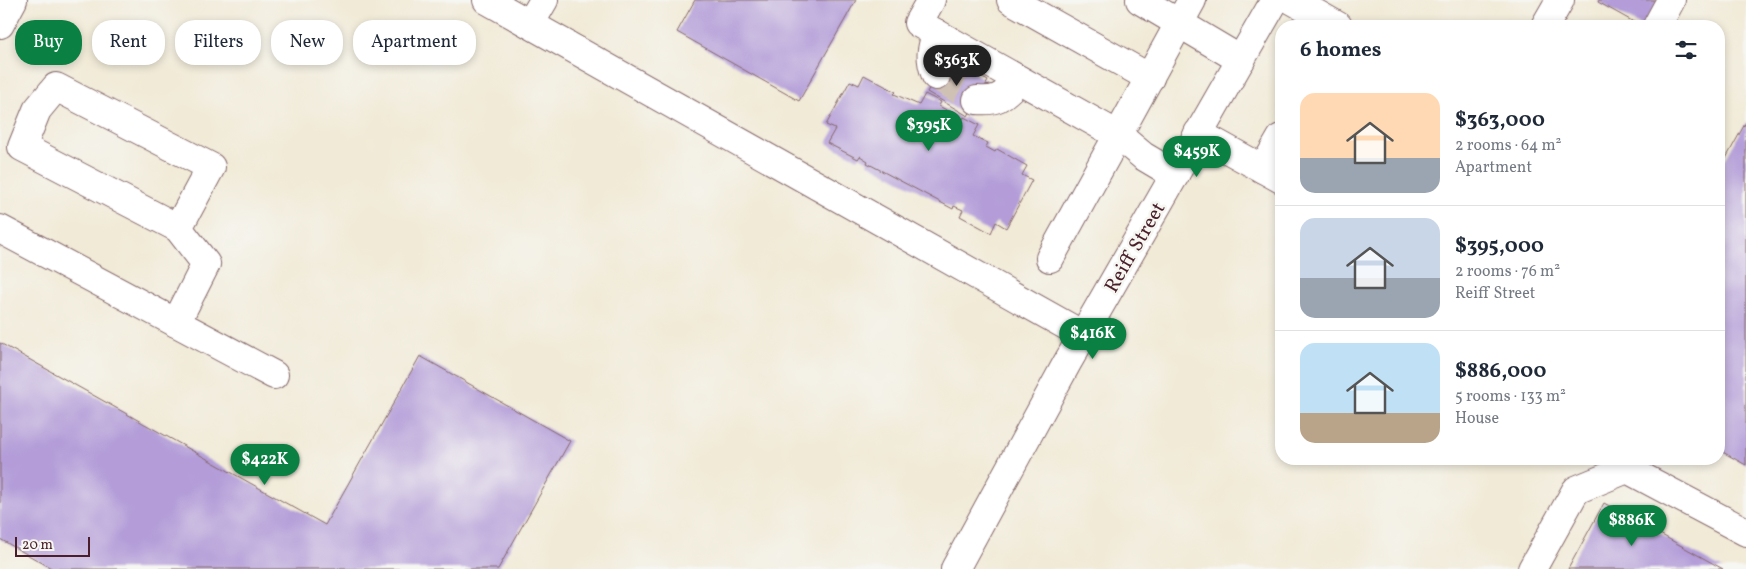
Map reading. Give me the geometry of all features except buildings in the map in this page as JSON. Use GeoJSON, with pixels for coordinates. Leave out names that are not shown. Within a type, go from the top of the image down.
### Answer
{"type":"FeatureCollection","features":[{"type":"Feature","properties":{"kind":"street"},"geometry":{"type":"LineString","coordinates":[[0,24],[13,0]]}},
{"type":"Feature","properties":{"kind":"street"},"geometry":{"type":"LineString","coordinates":[[487,0],[1083,336]]}},
{"type":"Feature","properties":{"kind":"street"},"geometry":{"type":"LineString","coordinates":[[530,24],[544,0]]}},
{"type":"Feature","properties":{"kind":"street"},"geometry":{"type":"LineString","coordinates":[[931,0],[918,23],[1118,136],[1143,156],[1175,175]]}},
{"type":"Feature","properties":{"kind":"street"},"geometry":{"type":"LineString","coordinates":[[1011,0],[1150,78]]}},
{"type":"Feature","properties":{"kind":"street"},"geometry":{"type":"LineString","coordinates":[[1140,0],[1186,11],[1241,60]]}},
{"type":"Feature","properties":{"kind":"street","name":"Reiff Street"},"geometry":{"type":"LineString","coordinates":[[955,569],[1067,363],[1275,0]]}},
{"type":"Feature","properties":{"kind":"street"},"geometry":{"type":"LineString","coordinates":[[1292,0],[1327,20]]}},
{"type":"Feature","properties":{"kind":"street"},"geometry":{"type":"LineString","coordinates":[[1660,20],[1672,0]]}},
{"type":"Feature","properties":{"kind":"street"},"geometry":{"type":"LineString","coordinates":[[1679,20],[1690,0]]}},
{"type":"Feature","properties":{"kind":"street"},"geometry":{"type":"LineString","coordinates":[[1050,258],[1186,11]]}},
{"type":"Feature","properties":{"kind":"street"},"geometry":{"type":"LineString","coordinates":[[936,33],[931,52],[931,64],[936,76]]}},
{"type":"Feature","properties":{"kind":"street"},"geometry":{"type":"LineString","coordinates":[[977,100],[992,102],[1001,97],[1019,80]]}},
{"type":"Feature","properties":{"kind":"street"},"geometry":{"type":"LineString","coordinates":[[176,323],[206,264],[178,228],[22,147],[37,110],[56,87],[211,167],[178,228]]}},
{"type":"Feature","properties":{"kind":"street"},"geometry":{"type":"LineString","coordinates":[[1198,133],[1272,174]]}},
{"type":"Feature","properties":{"kind":"street"},"geometry":{"type":"LineString","coordinates":[[0,229],[274,375]]}},
{"type":"Feature","properties":{"kind":"street"},"geometry":{"type":"LineString","coordinates":[[1532,569],[1576,490],[1627,468],[1746,532]]}},
{"type":"Feature","properties":{"kind":"tunnel"},"geometry":{"type":"LineString","coordinates":[[936,76],[977,100]]}}]}
